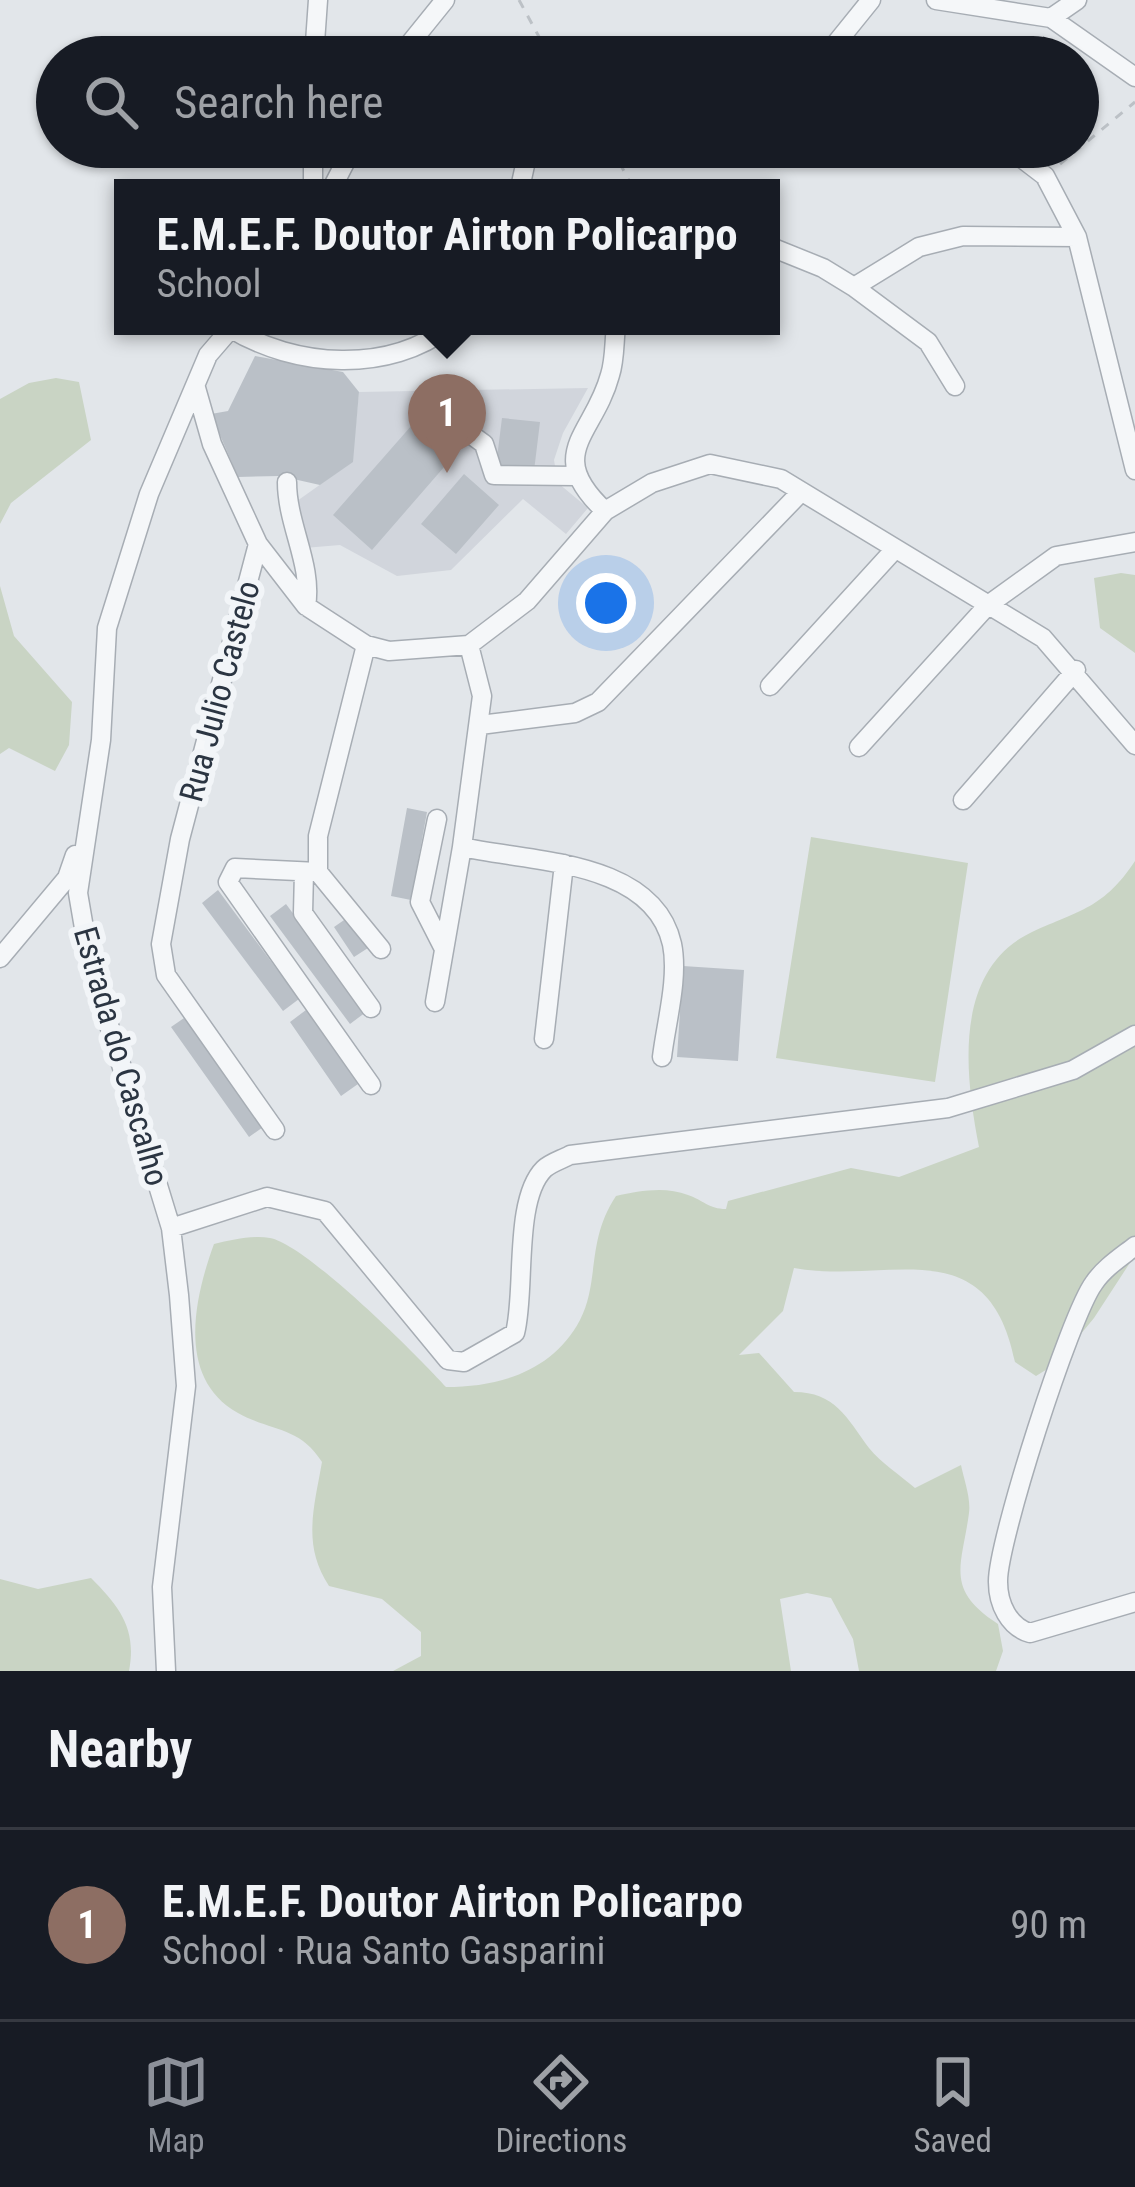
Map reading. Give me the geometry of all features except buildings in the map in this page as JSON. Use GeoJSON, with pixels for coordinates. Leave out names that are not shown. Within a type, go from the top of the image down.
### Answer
{"type":"FeatureCollection","features":[{"type":"Feature","properties":{"kind":"street"},"geometry":{"type":"LineString","coordinates":[[315,36],[318,0]]}},
{"type":"Feature","properties":{"kind":"street"},"geometry":{"type":"LineString","coordinates":[[415,36],[445,0]]}},
{"type":"Feature","properties":{"kind":"street"},"geometry":{"type":"LineString","coordinates":[[842,36],[872,0]]}},
{"type":"Feature","properties":{"kind":"street"},"geometry":{"type":"LineString","coordinates":[[937,0],[1051,18],[1077,36]]}},
{"type":"Feature","properties":{"kind":"street"},"geometry":{"type":"LineString","coordinates":[[1051,18],[1077,0]]}},
{"type":"Feature","properties":{"kind":"street"},"geometry":{"type":"LineString","coordinates":[[1099,52],[1135,77]]}},
{"type":"Feature","properties":{"kind":"street"},"geometry":{"type":"LineString","coordinates":[[1035,168],[1045,176],[1077,237],[1130,430],[1135,470]]}},
{"type":"Feature","properties":{"kind":"street"},"geometry":{"type":"LineString","coordinates":[[854,287],[919,247],[963,236],[1077,237]]}},
{"type":"Feature","properties":{"kind":"street"},"geometry":{"type":"LineString","coordinates":[[780,251],[854,287],[928,342],[955,386]]}},
{"type":"Feature","properties":{"kind":"street","name":"Estrada do Cascalho"},"geometry":{"type":"LineString","coordinates":[[166,1671],[162,1587],[186,1386],[171,1228],[90,963],[78,893],[84,827],[101,740],[107,628],[149,494],[208,356],[225,335]]}},
{"type":"Feature","properties":{"kind":"street"},"geometry":{"type":"LineString","coordinates":[[243,335],[296,353],[348,360],[395,355],[433,335]]}},
{"type":"Feature","properties":{"kind":"street"},"geometry":{"type":"LineString","coordinates":[[604,511],[575,476],[577,441],[611,374],[615,335]]}},
{"type":"Feature","properties":{"kind":"street"},"geometry":{"type":"LineString","coordinates":[[196,384],[200,415],[258,544],[306,605],[366,645],[389,651],[469,645],[527,601],[604,511],[652,482],[710,464],[781,479],[1043,638],[1076,670],[1135,745]]}},
{"type":"Feature","properties":{"kind":"street"},"geometry":{"type":"LineString","coordinates":[[454,422],[486,447],[494,475],[575,476]]}},
{"type":"Feature","properties":{"kind":"street"},"geometry":{"type":"LineString","coordinates":[[287,482],[293,536],[310,583],[306,605]]}},
{"type":"Feature","properties":{"kind":"street"},"geometry":{"type":"LineString","coordinates":[[480,725],[575,713],[598,702],[802,492]]}},
{"type":"Feature","properties":{"kind":"street"},"geometry":{"type":"LineString","coordinates":[[859,747],[988,605],[1056,556],[1135,542]]}},
{"type":"Feature","properties":{"kind":"street","name":"Rua Julio Castelo"},"geometry":{"type":"LineString","coordinates":[[258,544],[180,838],[161,944],[166,975],[275,1130]]}},
{"type":"Feature","properties":{"kind":"street"},"geometry":{"type":"LineString","coordinates":[[770,686],[895,549]]}},
{"type":"Feature","properties":{"kind":"street"},"geometry":{"type":"LineString","coordinates":[[366,645],[303,913],[371,1008]]}},
{"type":"Feature","properties":{"kind":"street"},"geometry":{"type":"LineString","coordinates":[[435,1002],[480,725],[482,696],[469,645]]}},
{"type":"Feature","properties":{"kind":"street"},"geometry":{"type":"LineString","coordinates":[[963,800],[1076,670]]}},
{"type":"Feature","properties":{"kind":"street"},"geometry":{"type":"LineString","coordinates":[[437,819],[420,902],[444,949]]}},
{"type":"Feature","properties":{"kind":"street"},"geometry":{"type":"LineString","coordinates":[[0,958],[67,878],[84,827]]}},
{"type":"Feature","properties":{"kind":"street"},"geometry":{"type":"LineString","coordinates":[[462,847],[564,863],[626,886],[663,922],[673,960],[662,1057]]}},
{"type":"Feature","properties":{"kind":"street"},"geometry":{"type":"LineString","coordinates":[[544,1040],[564,863]]}},
{"type":"Feature","properties":{"kind":"street"},"geometry":{"type":"LineString","coordinates":[[371,1085],[228,882],[235,868],[249,866],[311,872],[381,949]]}},
{"type":"Feature","properties":{"kind":"street"},"geometry":{"type":"LineString","coordinates":[[171,1228],[267,1197],[325,1211],[448,1360],[464,1362],[515,1333],[523,1240],[537,1181],[544,1169],[570,1155],[955,1107],[1073,1070],[1135,1036]]}},
{"type":"Feature","properties":{"kind":"street"},"geometry":{"type":"LineString","coordinates":[[1135,1246],[1093,1283],[1078,1311],[1034,1442],[998,1583],[1003,1610],[1030,1634],[1135,1602]]}},
{"type":"Feature","properties":{"kind":"path"},"geometry":{"type":"LineString","coordinates":[[519,0],[539,36]]}},
{"type":"Feature","properties":{"kind":"path"},"geometry":{"type":"LineString","coordinates":[[1099,132],[1135,102]]}},
{"type":"Feature","properties":{"kind":"path"},"geometry":{"type":"LineString","coordinates":[[1045,176],[1055,168]]}},
{"type":"Feature","properties":{"kind":"shaded area"},"geometry":{"type":"Polygon","coordinates":[[[588,388],[554,460],[558,483],[588,508],[566,534],[523,499],[451,570],[397,576],[340,545],[304,548],[290,506],[352,462],[359,392],[588,388]]]}},
{"type":"Feature","properties":{"kind":"green space"},"geometry":{"type":"Polygon","coordinates":[[[56,378],[79,382],[91,440],[11,503],[0,524],[0,399],[29,383],[56,378]]]}},
{"type":"Feature","properties":{"kind":"green space"},"geometry":{"type":"Polygon","coordinates":[[[1135,575],[1135,653],[1100,628],[1094,578],[1135,575]]]}},
{"type":"Feature","properties":{"kind":"green space"},"geometry":{"type":"Polygon","coordinates":[[[0,586],[14,636],[72,702],[69,745],[55,771],[9,748],[0,754],[0,586]]]}},
{"type":"Feature","properties":{"kind":"green space"},"geometry":{"type":"Polygon","coordinates":[[[811,837],[968,863],[935,1082],[776,1058],[811,837]]]}},
{"type":"Feature","properties":{"kind":"green space"},"geometry":{"type":"Polygon","coordinates":[[[1135,861],[1135,1255],[1094,1318],[1057,1363],[1036,1376],[1015,1362],[1002,1320],[982,1293],[958,1277],[930,1271],[794,1268],[783,1311],[739,1355],[759,1353],[794,1392],[830,1402],[874,1453],[915,1488],[961,1465],[969,1507],[961,1562],[963,1587],[998,1624],[1003,1651],[996,1671],[859,1671],[853,1639],[831,1598],[807,1593],[780,1599],[791,1671],[393,1671],[421,1656],[421,1632],[382,1599],[329,1586],[313,1541],[322,1462],[294,1436],[238,1413],[218,1398],[205,1379],[195,1335],[201,1287],[214,1244],[256,1237],[287,1245],[361,1304],[446,1387],[486,1384],[523,1373],[555,1352],[580,1320],[601,1229],[616,1196],[670,1191],[726,1209],[728,1201],[851,1168],[899,1177],[979,1147],[970,1088],[970,1027],[988,972],[1006,949],[1113,889],[1135,861]]]}},
{"type":"Feature","properties":{"kind":"green space"},"geometry":{"type":"Polygon","coordinates":[[[91,1578],[124,1620],[131,1643],[129,1671],[0,1671],[0,1579],[38,1589],[91,1578]]]}},
{"type":"Feature","properties":{"kind":"place","name":"E.M.E.F. Doutor Airton Policarpo"},"geometry":{"type":"Point","coordinates":[447,473]}}]}
